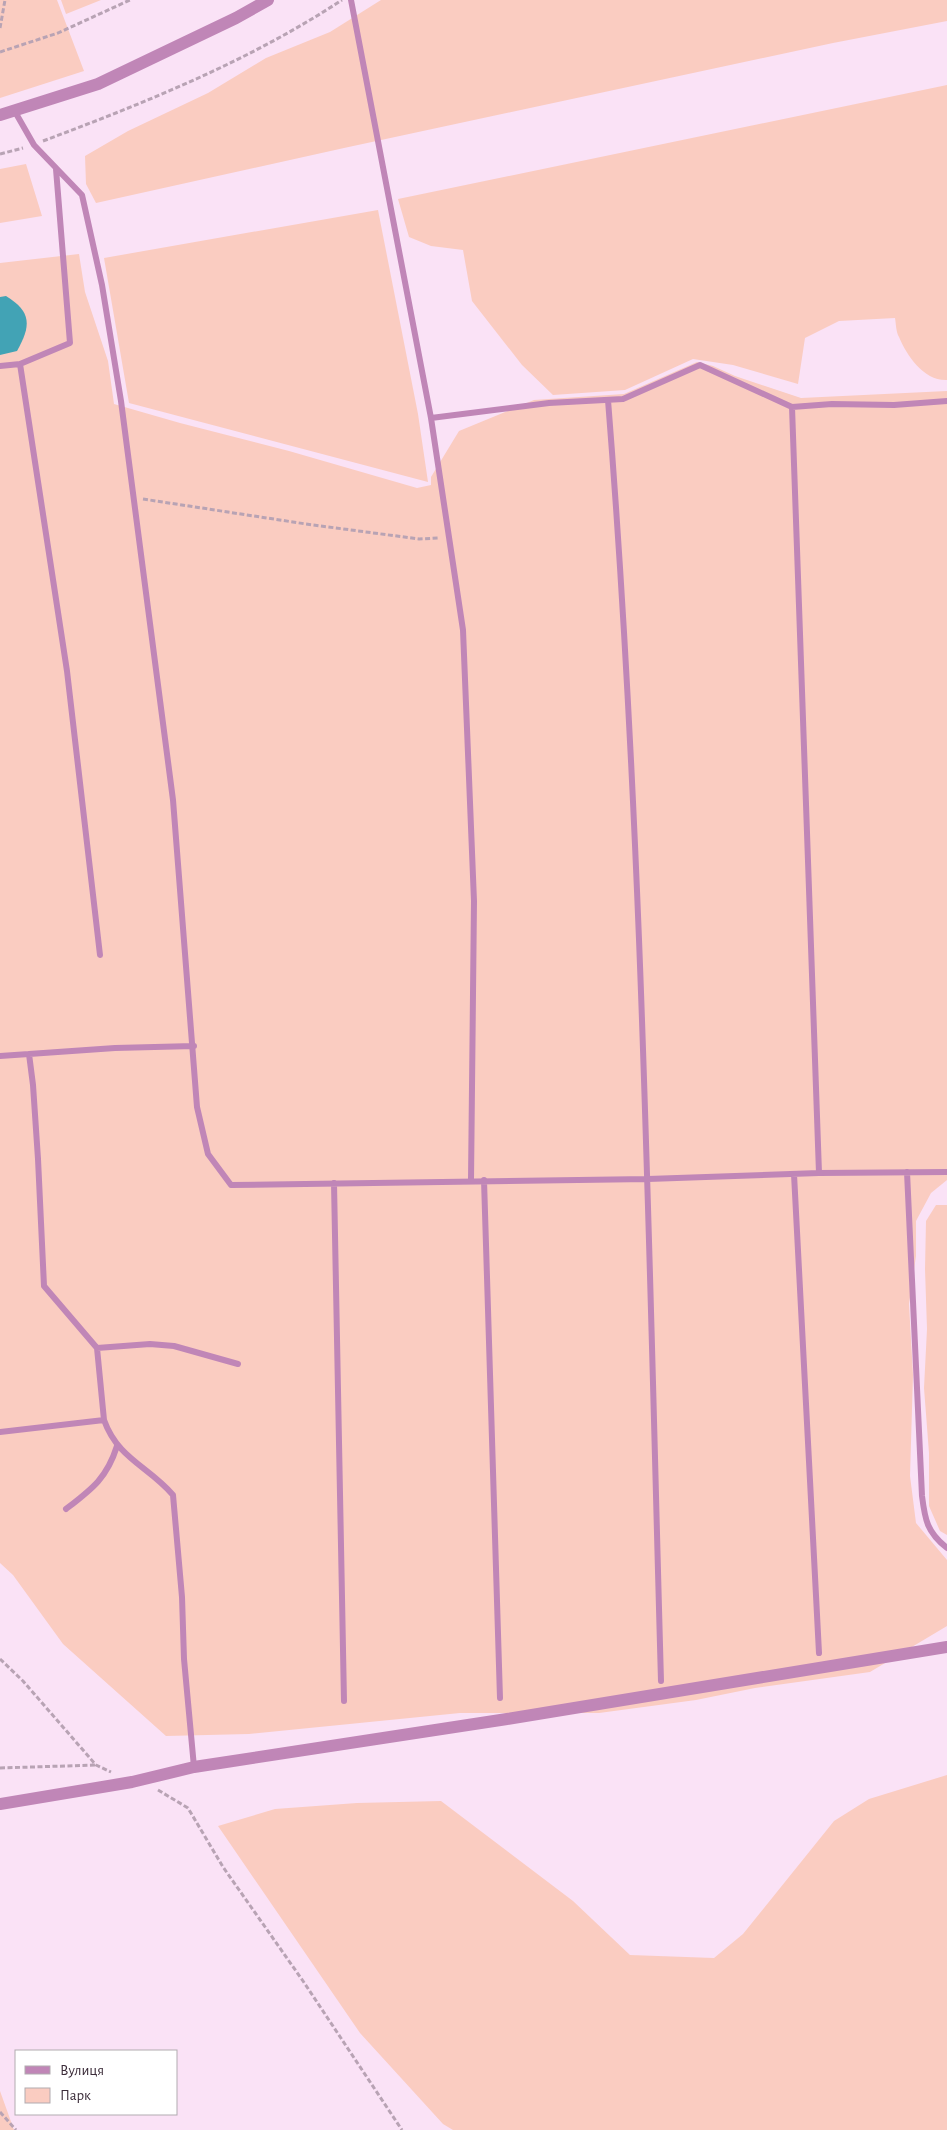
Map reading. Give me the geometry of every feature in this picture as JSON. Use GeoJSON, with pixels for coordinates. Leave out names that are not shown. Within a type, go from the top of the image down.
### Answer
{"type":"FeatureCollection","features":[{"type":"Feature","properties":{"kind":"street"},"geometry":{"type":"LineString","coordinates":[[0,114],[98,84],[236,18],[268,0]]}},
{"type":"Feature","properties":{"kind":"street"},"geometry":{"type":"LineString","coordinates":[[0,1804],[132,1782],[194,1767],[507,1719],[947,1647]]}},
{"type":"Feature","properties":{"kind":"lane"},"geometry":{"type":"LineString","coordinates":[[351,0],[431,418],[463,630],[474,901],[471,1180]]}},
{"type":"Feature","properties":{"kind":"lane"},"geometry":{"type":"LineString","coordinates":[[14,110],[34,145],[82,194],[102,285],[121,401],[173,800],[194,1046],[197,1107],[208,1154],[231,1185],[471,1180],[648,1179],[819,1173],[947,1172]]}},
{"type":"Feature","properties":{"kind":"lane"},"geometry":{"type":"LineString","coordinates":[[0,366],[20,364],[70,343],[56,169]]}},
{"type":"Feature","properties":{"kind":"lane"},"geometry":{"type":"LineString","coordinates":[[20,364],[67,671],[100,955]]}},
{"type":"Feature","properties":{"kind":"lane"},"geometry":{"type":"LineString","coordinates":[[431,418],[548,403],[623,399],[700,365],[792,407],[947,401]]}},
{"type":"Feature","properties":{"kind":"lane"},"geometry":{"type":"LineString","coordinates":[[608,400],[619,544],[637,865],[648,1179],[661,1681]]}},
{"type":"Feature","properties":{"kind":"lane"},"geometry":{"type":"LineString","coordinates":[[792,407],[819,1173]]}},
{"type":"Feature","properties":{"kind":"lane"},"geometry":{"type":"LineString","coordinates":[[0,1056],[115,1048],[194,1046]]}},
{"type":"Feature","properties":{"kind":"lane"},"geometry":{"type":"LineString","coordinates":[[29,1054],[38,1159],[44,1286],[97,1348],[104,1420],[117,1446],[128,1458],[162,1483],[173,1496],[182,1597],[184,1659],[194,1767]]}},
{"type":"Feature","properties":{"kind":"lane"},"geometry":{"type":"LineString","coordinates":[[906,1172],[922,1496],[925,1522],[936,1539],[947,1548]]}},
{"type":"Feature","properties":{"kind":"lane"},"geometry":{"type":"LineString","coordinates":[[794,1174],[819,1653]]}},
{"type":"Feature","properties":{"kind":"lane"},"geometry":{"type":"LineString","coordinates":[[484,1180],[500,1698]]}},
{"type":"Feature","properties":{"kind":"lane"},"geometry":{"type":"LineString","coordinates":[[334,1183],[344,1701]]}},
{"type":"Feature","properties":{"kind":"lane"},"geometry":{"type":"LineString","coordinates":[[97,1348],[150,1344],[174,1346],[238,1364]]}},
{"type":"Feature","properties":{"kind":"lane"},"geometry":{"type":"LineString","coordinates":[[0,1432],[104,1420]]}},
{"type":"Feature","properties":{"kind":"lane"},"geometry":{"type":"LineString","coordinates":[[66,1509],[103,1478],[113,1460],[117,1446]]}},
{"type":"Feature","properties":{"kind":"path"},"geometry":{"type":"LineString","coordinates":[[0,28],[5,0]]}},
{"type":"Feature","properties":{"kind":"path"},"geometry":{"type":"LineString","coordinates":[[0,52],[58,33],[130,0]]}},
{"type":"Feature","properties":{"kind":"path"},"geometry":{"type":"LineString","coordinates":[[0,154],[34,145],[136,106],[232,64],[343,0]]}},
{"type":"Feature","properties":{"kind":"path"},"geometry":{"type":"LineString","coordinates":[[134,498],[306,524],[409,537],[449,537]]}},
{"type":"Feature","properties":{"kind":"path"},"geometry":{"type":"LineString","coordinates":[[0,1660],[23,1682],[96,1766],[132,1782]]}},
{"type":"Feature","properties":{"kind":"path"},"geometry":{"type":"LineString","coordinates":[[0,1768],[96,1766]]}},
{"type":"Feature","properties":{"kind":"path"},"geometry":{"type":"LineString","coordinates":[[156,1789],[163,1791],[188,1808],[223,1867],[304,1981],[402,2130]]}},
{"type":"Feature","properties":{"kind":"path"},"geometry":{"type":"LineString","coordinates":[[0,2112],[16,2130]]}},
{"type":"Feature","properties":{"kind":"green space"},"geometry":{"type":"Polygon","coordinates":[[[0,0],[57,0],[84,71],[0,98],[0,0]]]}},
{"type":"Feature","properties":{"kind":"green space"},"geometry":{"type":"Polygon","coordinates":[[[61,0],[101,0],[66,14],[61,0]]]}},
{"type":"Feature","properties":{"kind":"green space"},"geometry":{"type":"Polygon","coordinates":[[[381,0],[947,0],[947,21],[833,43],[96,203],[86,184],[85,156],[128,131],[208,93],[266,58],[330,32],[381,0]]]}},
{"type":"Feature","properties":{"kind":"green space"},"geometry":{"type":"Polygon","coordinates":[[[947,85],[947,380],[931,376],[917,366],[898,335],[895,318],[839,321],[805,338],[798,384],[733,365],[693,359],[625,390],[553,395],[522,365],[472,301],[463,250],[431,246],[409,237],[398,199],[947,85]]]}},
{"type":"Feature","properties":{"kind":"green space"},"geometry":{"type":"Polygon","coordinates":[[[26,164],[42,216],[0,223],[0,169],[26,164]]]}},
{"type":"Feature","properties":{"kind":"green space"},"geometry":{"type":"Polygon","coordinates":[[[378,210],[418,414],[428,482],[129,403],[104,258],[378,210]]]}},
{"type":"Feature","properties":{"kind":"green space"},"geometry":{"type":"Polygon","coordinates":[[[79,254],[85,292],[108,361],[114,404],[417,488],[431,485],[431,477],[459,431],[534,400],[624,394],[697,362],[801,398],[947,391],[947,1180],[931,1193],[916,1221],[916,1256],[909,1304],[913,1375],[910,1476],[916,1523],[947,1560],[947,1626],[870,1672],[755,1688],[696,1700],[599,1713],[460,1713],[249,1734],[166,1736],[63,1644],[13,1575],[0,1563],[0,263],[79,254]]]}},
{"type":"Feature","properties":{"kind":"green space"},"geometry":{"type":"Polygon","coordinates":[[[936,1205],[947,1205],[947,1535],[940,1531],[929,1506],[929,1453],[924,1388],[927,1329],[926,1221],[936,1205]]]}},
{"type":"Feature","properties":{"kind":"green space"},"geometry":{"type":"Polygon","coordinates":[[[947,1775],[947,2130],[453,2130],[443,2124],[360,2033],[218,1826],[275,1809],[357,1803],[441,1801],[573,1901],[630,1955],[714,1958],[743,1934],[834,1821],[869,1799],[947,1775]]]}},
{"type":"Feature","properties":{"kind":"green space"},"geometry":{"type":"Polygon","coordinates":[[[0,2091],[14,2130],[0,2130],[0,2091]]]}},
{"type":"Feature","properties":{"kind":"water"},"geometry":{"type":"Polygon","coordinates":[[[6,296],[21,308],[25,314],[27,327],[17,351],[0,355],[0,297],[6,296]]]}}]}
